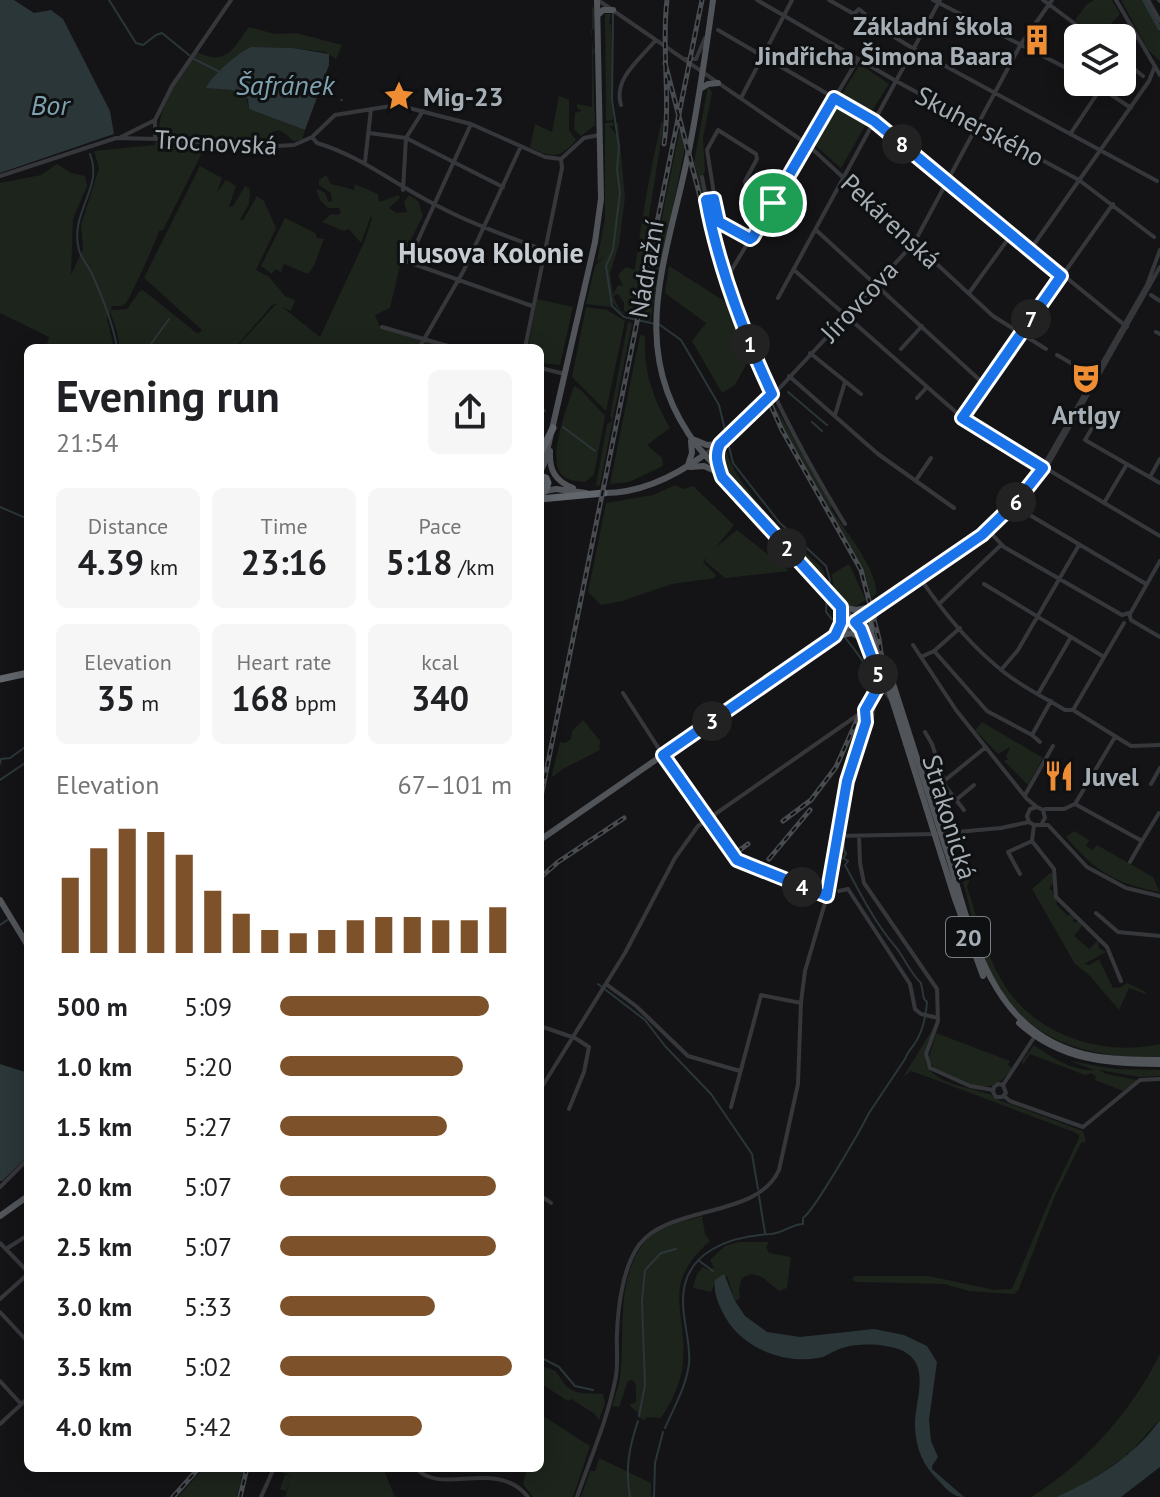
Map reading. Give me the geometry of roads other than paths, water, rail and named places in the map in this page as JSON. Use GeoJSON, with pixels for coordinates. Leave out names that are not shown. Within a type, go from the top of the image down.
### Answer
{"type":"FeatureCollection","features":[{"type":"Feature","properties":{"kind":"highway"},"geometry":{"type":"LineString","coordinates":[[544,446],[553,428]]}},
{"type":"Feature","properties":{"kind":"highway"},"geometry":{"type":"LineString","coordinates":[[544,494],[604,493]]}},
{"type":"Feature","properties":{"kind":"highway"},"geometry":{"type":"LineString","coordinates":[[1,683],[24,677]]}},
{"type":"Feature","properties":{"kind":"main road"},"geometry":{"type":"LineString","coordinates":[[544,464],[598,226],[601,199],[598,0]]}},
{"type":"Feature","properties":{"kind":"main road","name":"Nádražní"},"geometry":{"type":"LineString","coordinates":[[713,0],[703,73],[655,319],[658,369],[670,403],[689,436],[722,477],[855,622]]}},
{"type":"Feature","properties":{"kind":"main road"},"geometry":{"type":"LineString","coordinates":[[598,15],[602,10],[612,9]]}},
{"type":"Feature","properties":{"kind":"main road"},"geometry":{"type":"LineString","coordinates":[[700,89],[718,83]]}},
{"type":"Feature","properties":{"kind":"main road"},"geometry":{"type":"LineString","coordinates":[[553,428],[550,464],[556,478],[573,487],[604,493]]}},
{"type":"Feature","properties":{"kind":"main road"},"geometry":{"type":"LineString","coordinates":[[689,436],[704,444],[720,444],[716,457],[722,477]]}},
{"type":"Feature","properties":{"kind":"main road"},"geometry":{"type":"LineString","coordinates":[[683,470],[692,456],[689,436]]}},
{"type":"Feature","properties":{"kind":"main road"},"geometry":{"type":"LineString","coordinates":[[544,494],[632,490],[669,478],[704,455]]}},
{"type":"Feature","properties":{"kind":"main road"},"geometry":{"type":"LineString","coordinates":[[683,470],[706,466],[722,477]]}},
{"type":"Feature","properties":{"kind":"main road"},"geometry":{"type":"LineString","coordinates":[[544,478],[554,486],[572,491]]}},
{"type":"Feature","properties":{"kind":"main road"},"geometry":{"type":"LineString","coordinates":[[841,607],[856,610],[875,608],[869,640],[856,634],[839,632],[841,607]]}},
{"type":"Feature","properties":{"kind":"main road"},"geometry":{"type":"LineString","coordinates":[[544,837],[855,622]]}},
{"type":"Feature","properties":{"kind":"main road","name":"20"},"geometry":{"type":"LineString","coordinates":[[855,622],[869,640]]}},
{"type":"Feature","properties":{"kind":"main road","name":"Strakonická"},"geometry":{"type":"LineString","coordinates":[[869,640],[885,677],[986,972],[1033,1039]]}},
{"type":"Feature","properties":{"kind":"main road","name":"Strakonická"},"geometry":{"type":"LineString","coordinates":[[869,640],[888,668],[970,944],[982,973],[1004,1008],[1033,1039],[1093,1056],[1160,1062]]}},
{"type":"Feature","properties":{"kind":"main road"},"geometry":{"type":"LineString","coordinates":[[0,900],[24,939]]}},
{"type":"Feature","properties":{"kind":"main road"},"geometry":{"type":"LineString","coordinates":[[0,1216],[24,1199]]}},
{"type":"Feature","properties":{"kind":"street"},"geometry":{"type":"LineString","coordinates":[[155,138],[155,120],[182,70],[231,0]]}},
{"type":"Feature","properties":{"kind":"street","name":"Pekárenská"},"geometry":{"type":"LineString","coordinates":[[598,0],[807,144],[993,316],[1046,349]]}},
{"type":"Feature","properties":{"kind":"street","name":"Skuherského"},"geometry":{"type":"LineString","coordinates":[[757,0],[896,81],[1079,180],[1154,237]]}},
{"type":"Feature","properties":{"kind":"street"},"geometry":{"type":"LineString","coordinates":[[741,98],[792,0]]}},
{"type":"Feature","properties":{"kind":"street"},"geometry":{"type":"LineString","coordinates":[[829,0],[854,14]]}},
{"type":"Feature","properties":{"kind":"street"},"geometry":{"type":"LineString","coordinates":[[933,0],[1064,67]]}},
{"type":"Feature","properties":{"kind":"street"},"geometry":{"type":"LineString","coordinates":[[1116,0],[1129,24]]}},
{"type":"Feature","properties":{"kind":"street"},"geometry":{"type":"LineString","coordinates":[[1148,0],[1160,21]]}},
{"type":"Feature","properties":{"kind":"street"},"geometry":{"type":"LineString","coordinates":[[1048,1],[1077,24]]}},
{"type":"Feature","properties":{"kind":"street","name":"Jírovcova"},"geometry":{"type":"LineString","coordinates":[[704,455],[733,433],[772,394],[914,243],[1021,44],[1048,1]]}},
{"type":"Feature","properties":{"kind":"street"},"geometry":{"type":"LineString","coordinates":[[778,298],[940,2]]}},
{"type":"Feature","properties":{"kind":"street"},"geometry":{"type":"LineString","coordinates":[[679,57],[690,61],[696,59],[710,26]]}},
{"type":"Feature","properties":{"kind":"street"},"geometry":{"type":"LineString","coordinates":[[718,30],[874,121],[1125,326]]}},
{"type":"Feature","properties":{"kind":"street"},"geometry":{"type":"LineString","coordinates":[[883,30],[1157,181]]}},
{"type":"Feature","properties":{"kind":"street"},"geometry":{"type":"LineString","coordinates":[[1136,37],[1159,71]]}},
{"type":"Feature","properties":{"kind":"street"},"geometry":{"type":"LineString","coordinates":[[621,105],[618,96],[620,81],[655,41]]}},
{"type":"Feature","properties":{"kind":"street"},"geometry":{"type":"LineString","coordinates":[[731,271],[858,59]]}},
{"type":"Feature","properties":{"kind":"street"},"geometry":{"type":"LineString","coordinates":[[1136,70],[1143,76]]}},
{"type":"Feature","properties":{"kind":"street"},"geometry":{"type":"LineString","coordinates":[[1030,250],[1150,79],[1159,71]]}},
{"type":"Feature","properties":{"kind":"street"},"geometry":{"type":"LineString","coordinates":[[1150,79],[1159,71]]}},
{"type":"Feature","properties":{"kind":"street"},"geometry":{"type":"LineString","coordinates":[[1071,133],[1096,96]]}},
{"type":"Feature","properties":{"kind":"street"},"geometry":{"type":"LineString","coordinates":[[1113,96],[1131,108]]}},
{"type":"Feature","properties":{"kind":"street","name":"Trocnovská"},"geometry":{"type":"LineString","coordinates":[[0,176],[116,138],[155,138],[259,147],[294,145],[312,137],[335,115],[397,105],[471,124],[551,159],[561,159]]}},
{"type":"Feature","properties":{"kind":"street"},"geometry":{"type":"LineString","coordinates":[[365,162],[371,109]]}},
{"type":"Feature","properties":{"kind":"street"},"geometry":{"type":"LineString","coordinates":[[404,188],[406,138],[423,111]]}},
{"type":"Feature","properties":{"kind":"street"},"geometry":{"type":"LineString","coordinates":[[116,138],[155,120]]}},
{"type":"Feature","properties":{"kind":"street"},"geometry":{"type":"LineString","coordinates":[[471,124],[408,262],[532,306]]}},
{"type":"Feature","properties":{"kind":"street"},"geometry":{"type":"LineString","coordinates":[[750,239],[719,222],[707,150],[718,130],[757,156],[745,181],[746,187],[773,203]]}},
{"type":"Feature","properties":{"kind":"street"},"geometry":{"type":"LineString","coordinates":[[369,133],[406,138],[503,187]]}},
{"type":"Feature","properties":{"kind":"street"},"geometry":{"type":"LineString","coordinates":[[526,344],[562,168],[561,159],[584,138],[599,135]]}},
{"type":"Feature","properties":{"kind":"street"},"geometry":{"type":"LineString","coordinates":[[312,137],[317,143],[365,162],[433,204],[483,228],[544,250]]}},
{"type":"Feature","properties":{"kind":"street"},"geometry":{"type":"LineString","coordinates":[[422,344],[458,281],[521,146]]}},
{"type":"Feature","properties":{"kind":"street"},"geometry":{"type":"LineString","coordinates":[[702,177],[706,200],[750,343],[772,394],[845,524]]}},
{"type":"Feature","properties":{"kind":"street"},"geometry":{"type":"LineString","coordinates":[[706,200],[714,199]]}},
{"type":"Feature","properties":{"kind":"street"},"geometry":{"type":"LineString","coordinates":[[962,418],[1113,204]]}},
{"type":"Feature","properties":{"kind":"street"},"geometry":{"type":"LineString","coordinates":[[815,229],[985,385]]}},
{"type":"Feature","properties":{"kind":"street"},"geometry":{"type":"LineString","coordinates":[[969,293],[1011,235]]}},
{"type":"Feature","properties":{"kind":"street"},"geometry":{"type":"LineString","coordinates":[[875,608],[982,535],[1011,508],[1049,463],[1099,376],[1152,274],[1160,250]]}},
{"type":"Feature","properties":{"kind":"street"},"geometry":{"type":"LineString","coordinates":[[1125,326],[1160,267]]}},
{"type":"Feature","properties":{"kind":"street"},"geometry":{"type":"LineString","coordinates":[[794,270],[962,418],[1160,536]]}},
{"type":"Feature","properties":{"kind":"street"},"geometry":{"type":"LineString","coordinates":[[1151,295],[1160,301]]}},
{"type":"Feature","properties":{"kind":"street"},"geometry":{"type":"LineString","coordinates":[[899,352],[922,326]]}},
{"type":"Feature","properties":{"kind":"street"},"geometry":{"type":"LineString","coordinates":[[382,327],[438,344]]}},
{"type":"Feature","properties":{"kind":"street","name":"Jírovcova"},"geometry":{"type":"LineString","coordinates":[[810,353],[861,394]]}},
{"type":"Feature","properties":{"kind":"street"},"geometry":{"type":"LineString","coordinates":[[1057,355],[1071,363]]}},
{"type":"Feature","properties":{"kind":"street"},"geometry":{"type":"LineString","coordinates":[[1082,368],[1099,376]]}},
{"type":"Feature","properties":{"kind":"street"},"geometry":{"type":"LineString","coordinates":[[544,369],[565,374]]}},
{"type":"Feature","properties":{"kind":"street"},"geometry":{"type":"LineString","coordinates":[[789,376],[878,454],[954,508]]}},
{"type":"Feature","properties":{"kind":"street","name":"Jírovcova"},"geometry":{"type":"LineString","coordinates":[[835,415],[845,382]]}},
{"type":"Feature","properties":{"kind":"street"},"geometry":{"type":"LineString","coordinates":[[917,398],[927,387]]}},
{"type":"Feature","properties":{"kind":"street"},"geometry":{"type":"LineString","coordinates":[[1096,421],[1085,440],[1160,483]]}},
{"type":"Feature","properties":{"kind":"street"},"geometry":{"type":"LineString","coordinates":[[916,480],[931,458]]}},
{"type":"Feature","properties":{"kind":"street"},"geometry":{"type":"LineString","coordinates":[[1150,477],[1160,459]]}},
{"type":"Feature","properties":{"kind":"street"},"geometry":{"type":"LineString","coordinates":[[1104,504],[1127,464]]}},
{"type":"Feature","properties":{"kind":"street"},"geometry":{"type":"LineString","coordinates":[[1028,514],[1146,584]]}},
{"type":"Feature","properties":{"kind":"street"},"geometry":{"type":"LineString","coordinates":[[987,529],[1001,545],[1122,615],[1131,617],[1160,637]]}},
{"type":"Feature","properties":{"kind":"street"},"geometry":{"type":"LineString","coordinates":[[855,622],[987,529]]}},
{"type":"Feature","properties":{"kind":"street"},"geometry":{"type":"LineString","coordinates":[[938,605],[1001,545]]}},
{"type":"Feature","properties":{"kind":"street"},"geometry":{"type":"LineString","coordinates":[[1001,670],[1018,650],[1079,545]]}},
{"type":"Feature","properties":{"kind":"street"},"geometry":{"type":"LineString","coordinates":[[1073,710],[1124,623],[1131,617],[1160,561]]}},
{"type":"Feature","properties":{"kind":"street"},"geometry":{"type":"LineString","coordinates":[[920,578],[938,605],[1001,670],[1124,743],[1140,747],[1160,745]]}},
{"type":"Feature","properties":{"kind":"street"},"geometry":{"type":"LineString","coordinates":[[984,584],[1104,657]]}},
{"type":"Feature","properties":{"kind":"street"},"geometry":{"type":"LineString","coordinates":[[1122,615],[1124,623]]}},
{"type":"Feature","properties":{"kind":"street"},"geometry":{"type":"LineString","coordinates":[[921,657],[934,651],[960,628]]}},
{"type":"Feature","properties":{"kind":"street"},"geometry":{"type":"LineString","coordinates":[[1038,694],[1071,636]]}},
{"type":"Feature","properties":{"kind":"street"},"geometry":{"type":"LineString","coordinates":[[544,1084],[575,1038],[642,923],[675,858],[698,826],[865,710],[881,682],[869,640]]}},
{"type":"Feature","properties":{"kind":"street"},"geometry":{"type":"LineString","coordinates":[[913,645],[956,710],[1087,867],[1126,888],[1160,896]]}},
{"type":"Feature","properties":{"kind":"street"},"geometry":{"type":"LineString","coordinates":[[934,651],[987,711],[1040,742]]}},
{"type":"Feature","properties":{"kind":"street"},"geometry":{"type":"LineString","coordinates":[[878,690],[885,691],[892,701]]}},
{"type":"Feature","properties":{"kind":"street"},"geometry":{"type":"LineString","coordinates":[[623,693],[728,851],[742,863],[827,896]]}},
{"type":"Feature","properties":{"kind":"street"},"geometry":{"type":"LineString","coordinates":[[1032,735],[1051,701]]}},
{"type":"Feature","properties":{"kind":"street"},"geometry":{"type":"LineString","coordinates":[[577,1497],[615,1382],[619,1312],[630,1261],[638,1246],[650,1232],[665,1224],[722,1207],[774,1182],[798,1084],[805,971],[827,896],[840,836],[846,784],[866,722],[865,710]]}},
{"type":"Feature","properties":{"kind":"street"},"geometry":{"type":"LineString","coordinates":[[855,718],[858,745]]}},
{"type":"Feature","properties":{"kind":"street"},"geometry":{"type":"LineString","coordinates":[[848,723],[858,732]]}},
{"type":"Feature","properties":{"kind":"street"},"geometry":{"type":"LineString","coordinates":[[925,732],[944,781],[964,810]]}},
{"type":"Feature","properties":{"kind":"street"},"geometry":{"type":"LineString","coordinates":[[840,836],[938,834],[1032,824],[1075,804],[1115,737]]}},
{"type":"Feature","properties":{"kind":"street"},"geometry":{"type":"LineString","coordinates":[[1053,746],[1026,797],[1032,841],[1054,869],[1056,897],[1107,947],[1121,981]]}},
{"type":"Feature","properties":{"kind":"street"},"geometry":{"type":"LineString","coordinates":[[944,781],[986,747]]}},
{"type":"Feature","properties":{"kind":"street"},"geometry":{"type":"LineString","coordinates":[[1151,784],[1160,768]]}},
{"type":"Feature","properties":{"kind":"street"},"geometry":{"type":"LineString","coordinates":[[956,800],[974,785]]}},
{"type":"Feature","properties":{"kind":"street"},"geometry":{"type":"LineString","coordinates":[[1075,804],[1142,841]]}},
{"type":"Feature","properties":{"kind":"street"},"geometry":{"type":"LineString","coordinates":[[1008,826],[1039,808]]}},
{"type":"Feature","properties":{"kind":"street"},"geometry":{"type":"LineString","coordinates":[[1130,862],[1159,813]]}},
{"type":"Feature","properties":{"kind":"street"},"geometry":{"type":"LineString","coordinates":[[698,826],[712,827]]}},
{"type":"Feature","properties":{"kind":"street"},"geometry":{"type":"LineString","coordinates":[[859,836],[864,883],[933,981],[938,994],[938,1018],[926,1054],[930,1068],[970,1086],[993,1090]]}},
{"type":"Feature","properties":{"kind":"street"},"geometry":{"type":"LineString","coordinates":[[1020,874],[1008,852],[1032,841]]}},
{"type":"Feature","properties":{"kind":"street"},"geometry":{"type":"LineString","coordinates":[[839,891],[846,888],[850,892],[910,984],[915,1009],[921,1014],[938,1018]]}},
{"type":"Feature","properties":{"kind":"street"},"geometry":{"type":"LineString","coordinates":[[1096,913],[1118,932],[1160,936]]}},
{"type":"Feature","properties":{"kind":"street"},"geometry":{"type":"LineString","coordinates":[[604,987],[636,1006],[688,1056],[740,1071]]}},
{"type":"Feature","properties":{"kind":"street"},"geometry":{"type":"LineString","coordinates":[[731,1107],[761,995],[801,1003]]}},
{"type":"Feature","properties":{"kind":"street"},"geometry":{"type":"LineString","coordinates":[[544,1027],[575,1038],[589,1047],[584,1072],[569,1109]]}},
{"type":"Feature","properties":{"kind":"street"},"geometry":{"type":"LineString","coordinates":[[1003,1085],[1033,1039]]}},
{"type":"Feature","properties":{"kind":"street"},"geometry":{"type":"LineString","coordinates":[[993,1090],[996,1097],[1004,1096],[1010,1101],[1083,1127],[1140,1080],[1160,1079]]}},
{"type":"Feature","properties":{"kind":"street"},"geometry":{"type":"LineString","coordinates":[[993,1090],[995,1085],[1003,1085]]}},
{"type":"Feature","properties":{"kind":"street"},"geometry":{"type":"LineString","coordinates":[[1003,1085],[1006,1091],[1004,1096]]}},
{"type":"Feature","properties":{"kind":"street"},"geometry":{"type":"LineString","coordinates":[[0,1187],[24,1163]]}},
{"type":"Feature","properties":{"kind":"street"},"geometry":{"type":"LineString","coordinates":[[544,1198],[551,1203]]}},
{"type":"Feature","properties":{"kind":"street"},"geometry":{"type":"LineString","coordinates":[[6,1249],[24,1238]]}},
{"type":"Feature","properties":{"kind":"street"},"geometry":{"type":"LineString","coordinates":[[0,1243],[24,1269]]}},
{"type":"Feature","properties":{"kind":"street"},"geometry":{"type":"LineString","coordinates":[[0,1299],[24,1277]]}},
{"type":"Feature","properties":{"kind":"street"},"geometry":{"type":"LineString","coordinates":[[0,1312],[24,1338]]}},
{"type":"Feature","properties":{"kind":"street"},"geometry":{"type":"LineString","coordinates":[[0,1381],[21,1404]]}},
{"type":"Feature","properties":{"kind":"street"},"geometry":{"type":"LineString","coordinates":[[0,1424],[24,1401]]}},
{"type":"Feature","properties":{"kind":"street"},"geometry":{"type":"LineString","coordinates":[[261,1497],[272,1472]]}},
{"type":"Feature","properties":{"kind":"street"},"geometry":{"type":"LineString","coordinates":[[419,1472],[432,1484],[504,1480],[514,1484],[528,1497]]}},
{"type":"Feature","properties":{"kind":"water","name":"Bor"},"geometry":{"type":"Polygon","coordinates":[[[0,0],[14,0],[34,13],[51,10],[63,19],[110,111],[114,134],[0,173],[0,0]]]}},
{"type":"Feature","properties":{"kind":"water","name":"Šafránek"},"geometry":{"type":"Polygon","coordinates":[[[251,47],[293,48],[329,54],[329,65],[305,130],[249,109],[248,99],[232,90],[206,88],[226,65],[251,47]]]}},
{"type":"Feature","properties":{"kind":"water"},"geometry":{"type":"Polygon","coordinates":[[[0,1064],[24,1072],[24,1160],[0,1181],[0,1064]]]}},
{"type":"Feature","properties":{"kind":"water"},"geometry":{"type":"Polygon","coordinates":[[[724,1274],[745,1316],[767,1332],[800,1337],[874,1329],[904,1335],[927,1346],[937,1362],[929,1420],[931,1441],[938,1457],[932,1469],[964,1497],[947,1490],[921,1457],[915,1427],[920,1384],[917,1364],[911,1356],[894,1348],[868,1344],[805,1359],[767,1352],[744,1339],[724,1315],[715,1280],[724,1274]]]}},
{"type":"Feature","properties":{"kind":"water"},"geometry":{"type":"Polygon","coordinates":[[[1160,1420],[1160,1467],[1121,1497],[1056,1497],[1114,1465],[1139,1445],[1160,1420]]]}},
{"type":"Feature","properties":{"kind":"waterway"},"geometry":{"type":"LineString","coordinates":[[109,0],[136,43],[143,45],[162,33],[189,55]]}},
{"type":"Feature","properties":{"kind":"waterway"},"geometry":{"type":"LineString","coordinates":[[1144,0],[1160,29]]}},
{"type":"Feature","properties":{"kind":"waterway"},"geometry":{"type":"LineString","coordinates":[[613,13],[612,100],[619,147],[617,170],[620,192],[613,250],[606,266],[612,306],[624,317],[660,325],[681,340],[719,405],[733,463],[779,522],[826,566],[829,588]]}},
{"type":"Feature","properties":{"kind":"waterway"},"geometry":{"type":"LineString","coordinates":[[194,59],[220,72]]}},
{"type":"Feature","properties":{"kind":"waterway"},"geometry":{"type":"LineString","coordinates":[[325,93],[329,95]]}},
{"type":"Feature","properties":{"kind":"waterway"},"geometry":{"type":"LineString","coordinates":[[90,154],[93,178],[77,236],[79,250],[103,300],[116,344]]}},
{"type":"Feature","properties":{"kind":"waterway"},"geometry":{"type":"LineString","coordinates":[[151,344],[169,319]]}},
{"type":"Feature","properties":{"kind":"waterway"},"geometry":{"type":"LineString","coordinates":[[788,392],[808,409]]}},
{"type":"Feature","properties":{"kind":"waterway"},"geometry":{"type":"LineString","coordinates":[[809,410],[827,425]]}},
{"type":"Feature","properties":{"kind":"waterway"},"geometry":{"type":"LineString","coordinates":[[812,422],[822,431]]}},
{"type":"Feature","properties":{"kind":"waterway"},"geometry":{"type":"LineString","coordinates":[[563,427],[595,451]]}},
{"type":"Feature","properties":{"kind":"waterway"},"geometry":{"type":"LineString","coordinates":[[0,507],[24,517]]}},
{"type":"Feature","properties":{"kind":"waterway"},"geometry":{"type":"LineString","coordinates":[[827,594],[826,612],[836,624]]}},
{"type":"Feature","properties":{"kind":"waterway"},"geometry":{"type":"LineString","coordinates":[[665,1428],[689,1364],[683,1302],[685,1284],[691,1270],[700,1258],[726,1243],[803,1224],[803,1218],[827,1186],[869,1113],[918,1038],[925,1018],[927,1002],[921,983],[874,917],[845,865],[848,861],[843,858],[846,854],[844,822],[847,819],[850,780],[855,778],[875,701],[869,672],[844,636]]}},
{"type":"Feature","properties":{"kind":"waterway"},"geometry":{"type":"LineString","coordinates":[[0,764],[1,759],[10,758],[24,748]]}},
{"type":"Feature","properties":{"kind":"waterway"},"geometry":{"type":"LineString","coordinates":[[0,780],[24,764]]}},
{"type":"Feature","properties":{"kind":"waterway"},"geometry":{"type":"LineString","coordinates":[[0,925],[9,919]]}},
{"type":"Feature","properties":{"kind":"waterway"},"geometry":{"type":"LineString","coordinates":[[598,984],[645,1020],[711,1094],[752,1154],[758,1189]]}},
{"type":"Feature","properties":{"kind":"waterway"},"geometry":{"type":"LineString","coordinates":[[759,1196],[765,1233]]}},
{"type":"Feature","properties":{"kind":"waterway"},"geometry":{"type":"LineString","coordinates":[[639,1416],[645,1385],[642,1301],[645,1270],[661,1253],[676,1249]]}},
{"type":"Feature","properties":{"kind":"waterway"},"geometry":{"type":"LineString","coordinates":[[698,1260],[713,1271]]}},
{"type":"Feature","properties":{"kind":"waterway"},"geometry":{"type":"LineString","coordinates":[[544,1359],[559,1367],[575,1386],[593,1390]]}},
{"type":"Feature","properties":{"kind":"waterway"},"geometry":{"type":"LineString","coordinates":[[630,1497],[629,1459],[638,1421]]}},
{"type":"Feature","properties":{"kind":"waterway"},"geometry":{"type":"LineString","coordinates":[[654,1497],[655,1463],[663,1432]]}},
{"type":"Feature","properties":{"kind":"railway"},"geometry":{"type":"LineString","coordinates":[[664,144],[667,0]]}},
{"type":"Feature","properties":{"kind":"railway"},"geometry":{"type":"LineString","coordinates":[[544,782],[702,0]]}},
{"type":"Feature","properties":{"kind":"railway"},"geometry":{"type":"LineString","coordinates":[[665,63],[714,250],[741,339],[782,430],[861,570],[879,639],[881,653],[875,680],[836,767],[811,800],[783,821]]}},
{"type":"Feature","properties":{"kind":"railway"},"geometry":{"type":"LineString","coordinates":[[769,859],[810,810]]}},
{"type":"Feature","properties":{"kind":"railway"},"geometry":{"type":"LineString","coordinates":[[544,874],[624,818]]}},
{"type":"Feature","properties":{"kind":"railway"},"geometry":{"type":"LineString","coordinates":[[737,852],[748,844]]}},
{"type":"Feature","properties":{"kind":"railway"},"geometry":{"type":"LineString","coordinates":[[173,1497],[195,1472]]}},
{"type":"Feature","properties":{"kind":"railway"},"geometry":{"type":"LineString","coordinates":[[240,1497],[246,1472]]}},
{"type":"Feature","properties":{"kind":"place","name":"Základní škola Jindřicha Šimona Baara"},"geometry":{"type":"Point","coordinates":[1037,40]}},
{"type":"Feature","properties":{"kind":"place","name":"Mig-23"},"geometry":{"type":"Point","coordinates":[399,96]}},
{"type":"Feature","properties":{"kind":"place","name":"ArtIgy"},"geometry":{"type":"Point","coordinates":[1086,378]}},
{"type":"Feature","properties":{"kind":"place","name":"Juvel"},"geometry":{"type":"Point","coordinates":[1059,776]}},
{"type":"Feature","properties":{"kind":"district","name":"Husova Kolonie"},"geometry":{"type":"Point","coordinates":[491,252]}}]}
